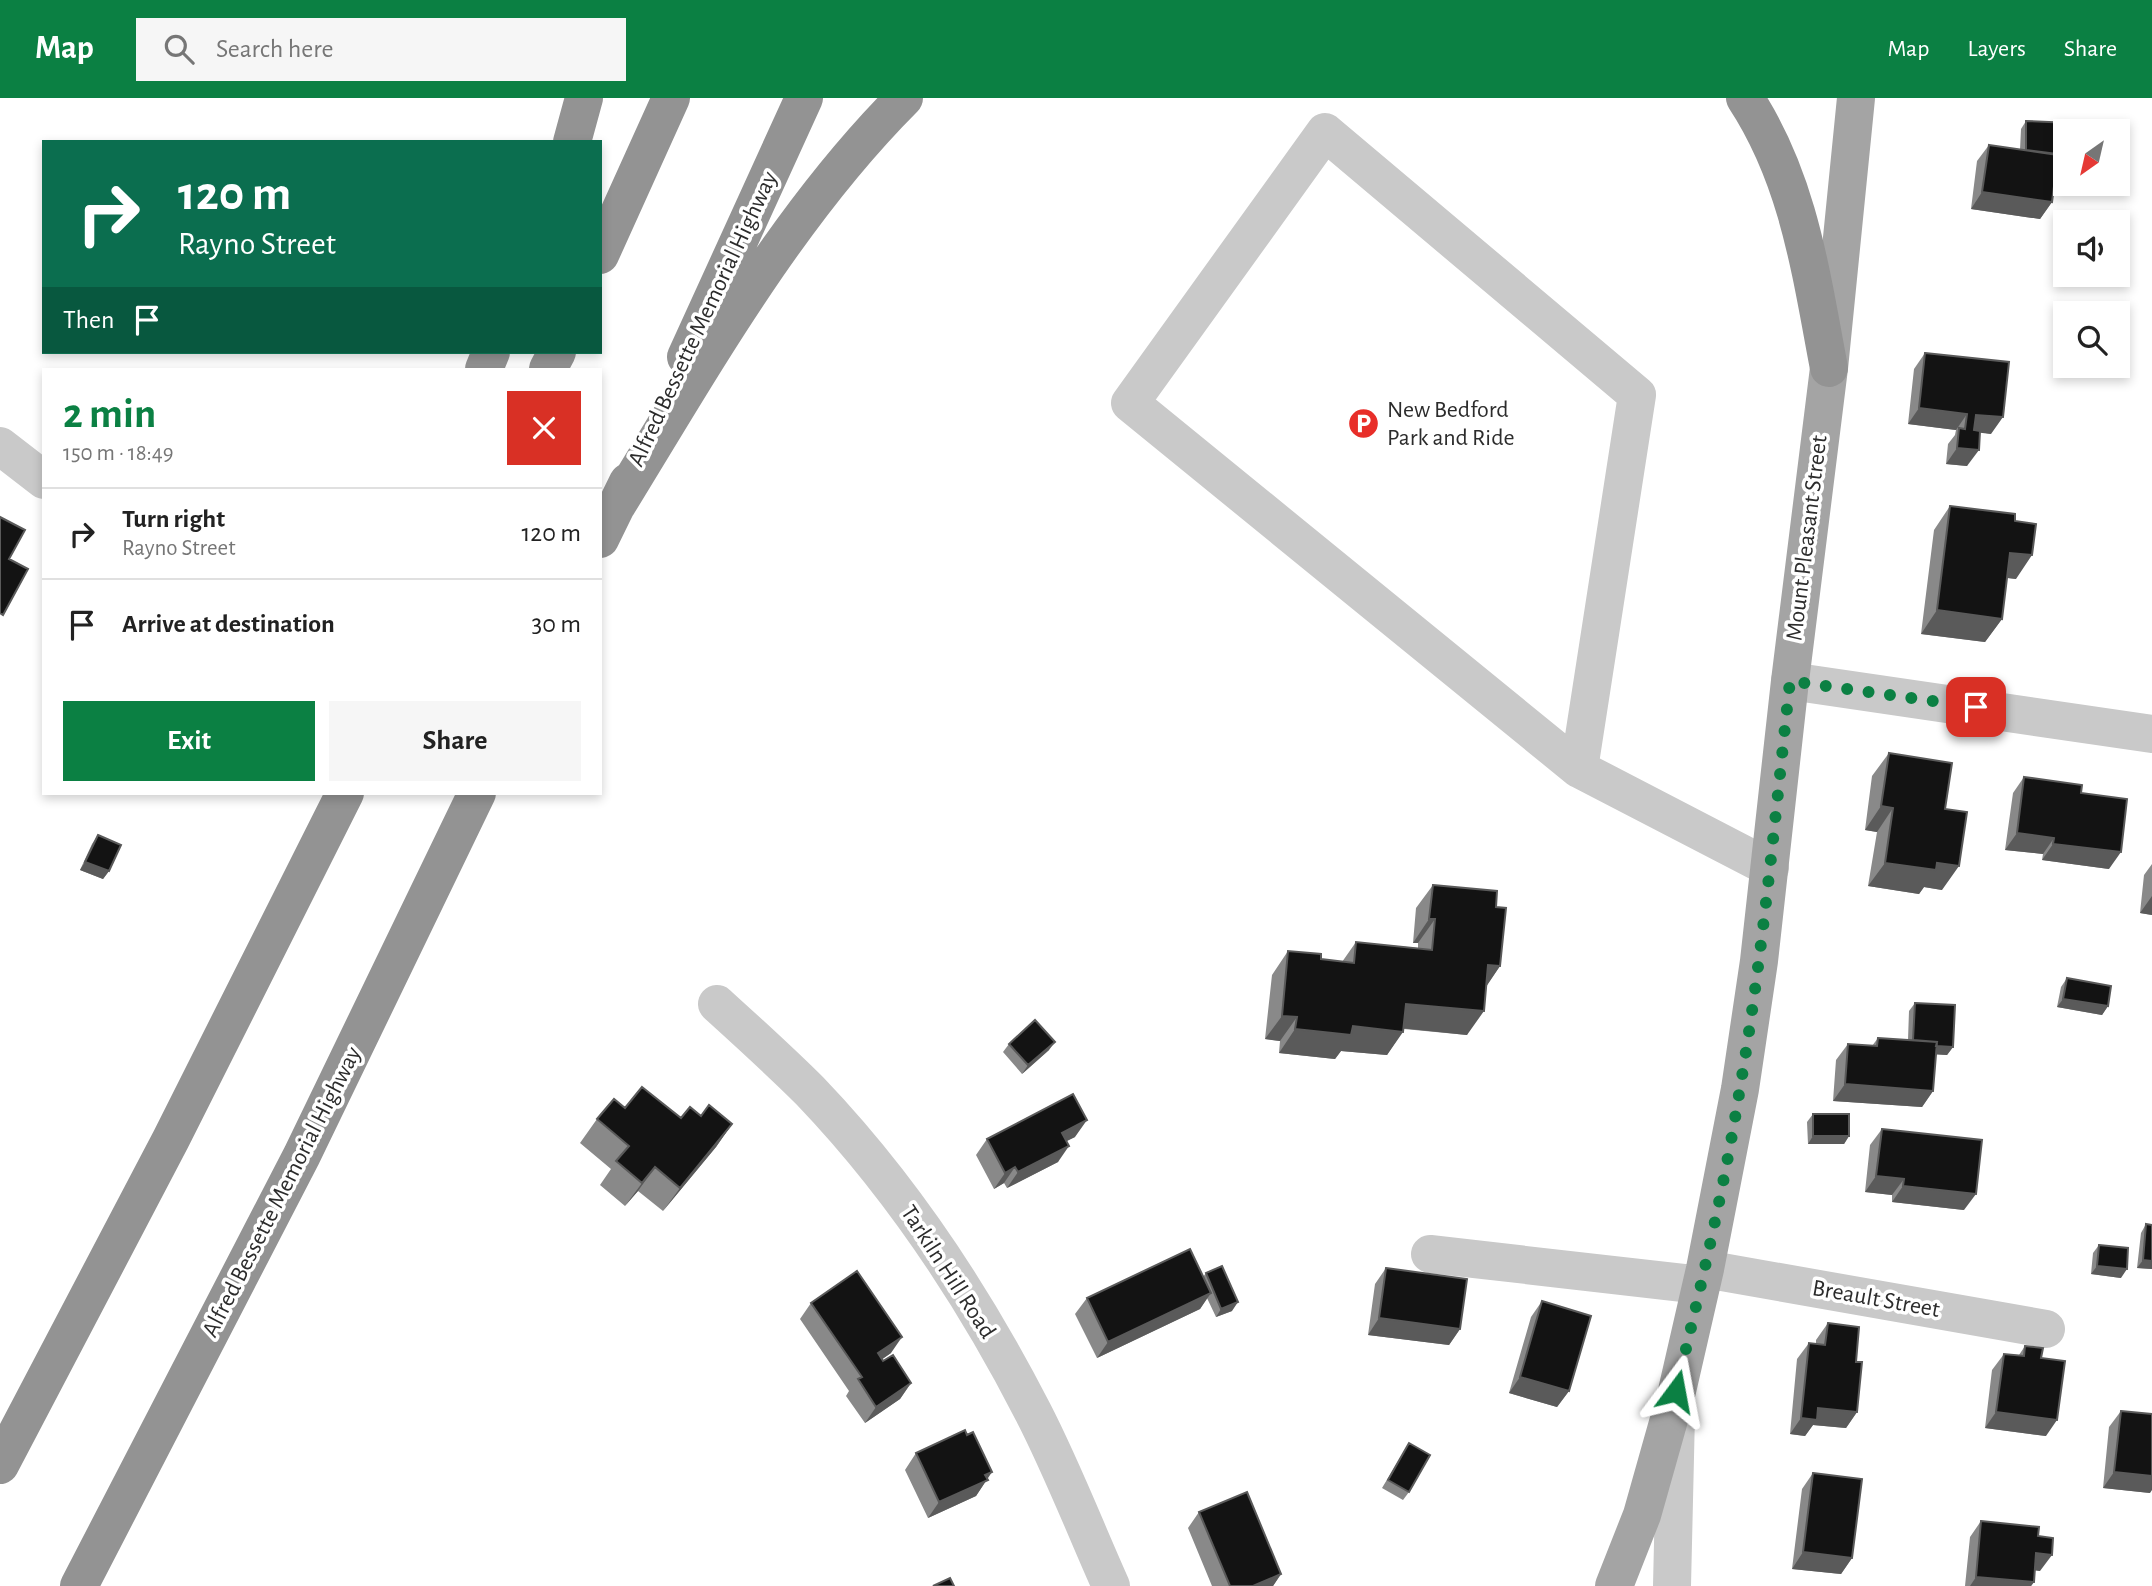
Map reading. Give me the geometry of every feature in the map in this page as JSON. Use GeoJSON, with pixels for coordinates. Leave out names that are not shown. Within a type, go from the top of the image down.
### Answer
{"type":"FeatureCollection","features":[{"type":"Feature","properties":{"kind":"highway"},"geometry":{"type":"LineString","coordinates":[[573,140],[584,98]]}},
{"type":"Feature","properties":{"kind":"highway"},"geometry":{"type":"LineString","coordinates":[[602,251],[671,98]]}},
{"type":"Feature","properties":{"kind":"highway","name":"Alfred Bessette Memorial Highway"},"geometry":{"type":"LineString","coordinates":[[602,535],[804,98]]}},
{"type":"Feature","properties":{"kind":"highway"},"geometry":{"type":"LineString","coordinates":[[617,505],[709,356],[794,230],[873,128],[904,98]]}},
{"type":"Feature","properties":{"kind":"highway"},"geometry":{"type":"LineString","coordinates":[[1745,98],[1780,161],[1802,228],[1829,368]]}},
{"type":"Feature","properties":{"kind":"highway"},"geometry":{"type":"LineString","coordinates":[[314,856],[333,795]]}},
{"type":"Feature","properties":{"kind":"highway"},"geometry":{"type":"LineString","coordinates":[[0,1465],[344,795]]}},
{"type":"Feature","properties":{"kind":"highway","name":"Alfred Bessette Memorial Highway"},"geometry":{"type":"LineString","coordinates":[[79,1586],[302,1156],[476,795]]}},
{"type":"Feature","properties":{"kind":"main road","name":"Mount Pleasant Street"},"geometry":{"type":"LineString","coordinates":[[1614,1586],[1642,1515],[1676,1391],[1703,1277],[1740,1089],[1770,868],[1829,368],[1856,98]]}},
{"type":"Feature","properties":{"kind":"street"},"geometry":{"type":"LineString","coordinates":[[1579,769],[1637,395],[1325,132],[1130,402],[1579,769],[1770,868]]}},
{"type":"Feature","properties":{"kind":"street"},"geometry":{"type":"LineString","coordinates":[[0,446],[42,478]]}},
{"type":"Feature","properties":{"kind":"street"},"geometry":{"type":"LineString","coordinates":[[1790,681],[2152,734]]}},
{"type":"Feature","properties":{"kind":"street","name":"Tarkiln Hill Road"},"geometry":{"type":"LineString","coordinates":[[718,1004],[810,1092],[854,1141],[921,1228],[999,1350],[1034,1414],[1111,1586]]}},
{"type":"Feature","properties":{"kind":"street","name":"Breault Street"},"geometry":{"type":"LineString","coordinates":[[1430,1254],[1703,1277],[2046,1329]]}},
{"type":"Feature","properties":{"kind":"street","name":"Mount Pleasant Street"},"geometry":{"type":"LineString","coordinates":[[1672,1586],[1676,1391]]}},
{"type":"Feature","properties":{"kind":"building"},"geometry":{"type":"Polygon","coordinates":[[[2026,121],[2053,122],[2053,153],[2026,150],[2026,121]]]}},
{"type":"Feature","properties":{"kind":"building"},"geometry":{"type":"Polygon","coordinates":[[[1989,145],[2053,154],[2052,202],[1982,192],[1989,145]]]}},
{"type":"Feature","properties":{"kind":"building"},"geometry":{"type":"Polygon","coordinates":[[[1925,353],[2009,362],[2003,417],[1976,415],[1974,430],[1980,431],[1979,450],[1957,448],[1959,428],[1965,429],[1967,414],[1919,408],[1925,353]]]}},
{"type":"Feature","properties":{"kind":"building"},"geometry":{"type":"Polygon","coordinates":[[[1950,506],[2015,514],[2015,521],[2036,524],[2032,555],[2010,553],[2002,619],[1937,610],[1950,506]]]}},
{"type":"Feature","properties":{"kind":"building"},"geometry":{"type":"Polygon","coordinates":[[[0,517],[25,530],[9,559],[28,569],[3,615],[0,613],[0,517]]]}},
{"type":"Feature","properties":{"kind":"building"},"geometry":{"type":"Polygon","coordinates":[[[1889,753],[1952,763],[1945,809],[1967,812],[1959,866],[1937,863],[1936,870],[1885,863],[1893,808],[1881,806],[1889,753]]]}},
{"type":"Feature","properties":{"kind":"building"},"geometry":{"type":"Polygon","coordinates":[[[2024,777],[2082,785],[2081,793],[2127,799],[2121,852],[2053,844],[2054,838],[2017,833],[2024,777]]]}},
{"type":"Feature","properties":{"kind":"building"},"geometry":{"type":"Polygon","coordinates":[[[98,835],[121,845],[109,871],[85,862],[98,835]]]}},
{"type":"Feature","properties":{"kind":"building"},"geometry":{"type":"Polygon","coordinates":[[[1433,885],[1497,891],[1496,907],[1506,908],[1500,966],[1488,965],[1484,1011],[1406,1004],[1403,1032],[1353,1026],[1351,1035],[1295,1029],[1297,1017],[1282,1016],[1288,951],[1321,954],[1321,959],[1354,963],[1356,942],[1432,950],[1435,919],[1429,919],[1433,885]]]}},
{"type":"Feature","properties":{"kind":"building"},"geometry":{"type":"Polygon","coordinates":[[[2067,978],[2111,986],[2108,1006],[2063,999],[2067,978]]]}},
{"type":"Feature","properties":{"kind":"building"},"geometry":{"type":"Polygon","coordinates":[[[1915,1003],[1955,1005],[1953,1047],[1936,1046],[1937,1042],[1913,1040],[1915,1003]]]}},
{"type":"Feature","properties":{"kind":"building"},"geometry":{"type":"Polygon","coordinates":[[[1035,1020],[1055,1042],[1028,1065],[1009,1044],[1035,1020]]]}},
{"type":"Feature","properties":{"kind":"building"},"geometry":{"type":"Polygon","coordinates":[[[1878,1038],[1937,1042],[1933,1091],[1845,1084],[1848,1044],[1877,1046],[1878,1038]]]}},
{"type":"Feature","properties":{"kind":"building"},"geometry":{"type":"Polygon","coordinates":[[[642,1087],[681,1118],[690,1107],[701,1116],[709,1105],[732,1124],[680,1188],[655,1167],[642,1183],[616,1161],[629,1146],[597,1119],[614,1099],[625,1108],[642,1087]]]}},
{"type":"Feature","properties":{"kind":"building"},"geometry":{"type":"Polygon","coordinates":[[[1073,1094],[1087,1120],[1062,1133],[1069,1146],[1018,1172],[1015,1167],[1005,1173],[987,1139],[1073,1094]]]}},
{"type":"Feature","properties":{"kind":"building"},"geometry":{"type":"Polygon","coordinates":[[[1813,1114],[1849,1114],[1849,1136],[1813,1136],[1813,1114]]]}},
{"type":"Feature","properties":{"kind":"building"},"geometry":{"type":"Polygon","coordinates":[[[1882,1129],[1982,1140],[1976,1194],[1903,1186],[1904,1179],[1876,1176],[1882,1129]]]}},
{"type":"Feature","properties":{"kind":"building"},"geometry":{"type":"Polygon","coordinates":[[[2146,1224],[2152,1225],[2152,1261],[2143,1260],[2146,1224]]]}},
{"type":"Feature","properties":{"kind":"building"},"geometry":{"type":"Polygon","coordinates":[[[2099,1245],[2128,1248],[2127,1269],[2097,1266],[2099,1245]]]}},
{"type":"Feature","properties":{"kind":"building"},"geometry":{"type":"Polygon","coordinates":[[[1190,1249],[1211,1293],[1108,1342],[1087,1298],[1190,1249]]]}},
{"type":"Feature","properties":{"kind":"building"},"geometry":{"type":"Polygon","coordinates":[[[1222,1266],[1238,1302],[1221,1309],[1206,1273],[1222,1266]]]}},
{"type":"Feature","properties":{"kind":"building"},"geometry":{"type":"Polygon","coordinates":[[[1386,1268],[1467,1279],[1460,1329],[1379,1318],[1386,1268]]]}},
{"type":"Feature","properties":{"kind":"building"},"geometry":{"type":"Polygon","coordinates":[[[857,1271],[902,1337],[878,1353],[883,1361],[893,1355],[911,1383],[876,1407],[858,1379],[862,1377],[811,1303],[857,1271]]]}},
{"type":"Feature","properties":{"kind":"building"},"geometry":{"type":"Polygon","coordinates":[[[1542,1301],[1591,1316],[1569,1391],[1520,1377],[1542,1301]]]}},
{"type":"Feature","properties":{"kind":"building"},"geometry":{"type":"Polygon","coordinates":[[[1828,1323],[1859,1327],[1856,1362],[1862,1362],[1857,1412],[1818,1408],[1817,1420],[1801,1418],[1809,1343],[1825,1345],[1828,1323]]]}},
{"type":"Feature","properties":{"kind":"building"},"geometry":{"type":"Polygon","coordinates":[[[2025,1346],[2043,1348],[2041,1358],[2065,1361],[2057,1420],[1996,1412],[2004,1354],[2024,1356],[2025,1346]]]}},
{"type":"Feature","properties":{"kind":"building"},"geometry":{"type":"Polygon","coordinates":[[[2121,1411],[2152,1414],[2152,1476],[2114,1472],[2121,1411]]]}},
{"type":"Feature","properties":{"kind":"building"},"geometry":{"type":"Polygon","coordinates":[[[965,1430],[967,1435],[973,1432],[992,1472],[985,1475],[988,1480],[939,1502],[916,1453],[965,1430]]]}},
{"type":"Feature","properties":{"kind":"building"},"geometry":{"type":"Polygon","coordinates":[[[1409,1443],[1430,1455],[1409,1492],[1388,1480],[1409,1443]]]}},
{"type":"Feature","properties":{"kind":"building"},"geometry":{"type":"Polygon","coordinates":[[[1813,1473],[1862,1479],[1852,1558],[1803,1552],[1813,1473]]]}},
{"type":"Feature","properties":{"kind":"building"},"geometry":{"type":"Polygon","coordinates":[[[1247,1492],[1281,1574],[1253,1586],[1230,1586],[1199,1512],[1247,1492]]]}},
{"type":"Feature","properties":{"kind":"building"},"geometry":{"type":"Polygon","coordinates":[[[1981,1521],[2039,1527],[2038,1536],[2053,1538],[2052,1555],[2036,1553],[2034,1582],[1976,1577],[1981,1521]]]}},
{"type":"Feature","properties":{"kind":"building"},"geometry":{"type":"Polygon","coordinates":[[[950,1578],[954,1586],[933,1586],[950,1578]]]}},
{"type":"Feature","properties":{"kind":"place","name":"New Bedford Park and Ride"},"geometry":{"type":"Point","coordinates":[1364,424]}},
{"type":"Feature","properties":{"kind":"route"},"geometry":{"type":"LineString","coordinates":[[1676,1391],[1709,1250],[1740,1089],[1759,961],[1790,681],[1976,707]]}}]}
